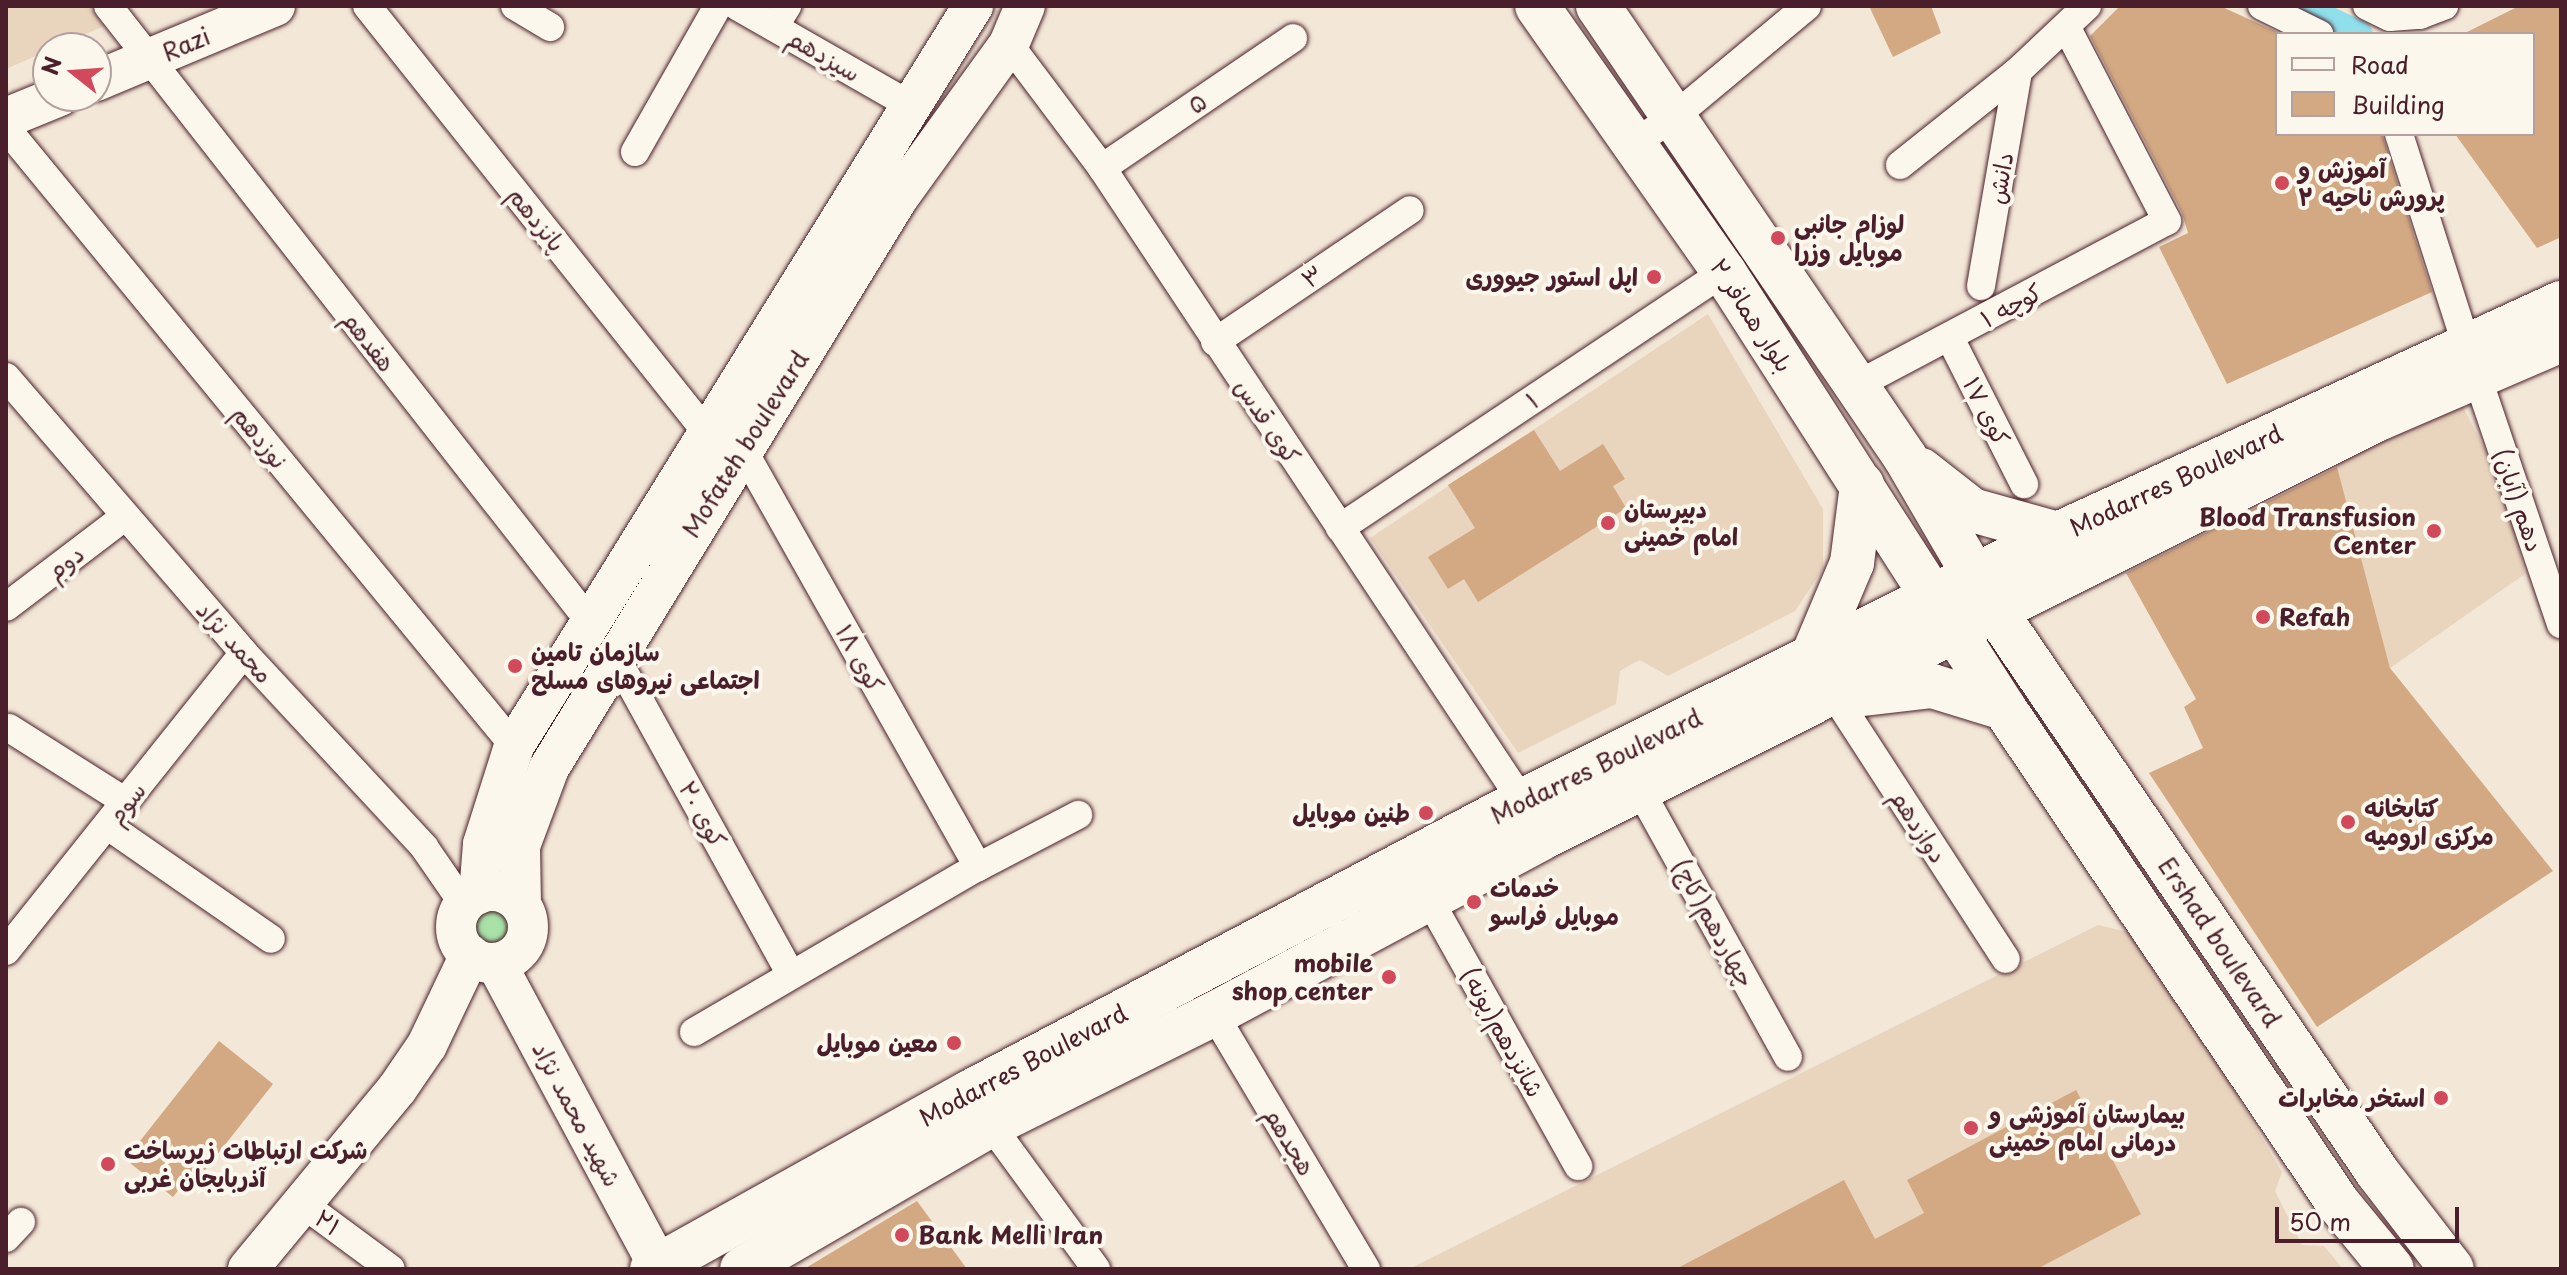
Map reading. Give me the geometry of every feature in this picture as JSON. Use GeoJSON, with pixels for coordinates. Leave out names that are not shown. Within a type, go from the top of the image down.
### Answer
{"type":"FeatureCollection","features":[{"type":"Feature","properties":{"kind":"main road","name":"بلوار همافر ۲"},"geometry":{"type":"LineString","coordinates":[[1537,6],[1636,142],[1862,485],[1965,603]]}},
{"type":"Feature","properties":{"kind":"main road","name":"بلوار همافر ۲"},"geometry":{"type":"LineString","coordinates":[[1598,6],[1853,387],[1905,457],[1965,603]]}},
{"type":"Feature","properties":{"kind":"main road","name":"Modarres Boulevard"},"geometry":{"type":"LineString","coordinates":[[655,1267],[980,1109],[1528,814],[1822,676],[1965,603],[2378,419],[2561,303]]}},
{"type":"Feature","properties":{"kind":"main road","name":"Modarres Boulevard"},"geometry":{"type":"LineString","coordinates":[[1965,603],[2058,534],[2472,361],[2561,340]]}},
{"type":"Feature","properties":{"kind":"main road"},"geometry":{"type":"LineString","coordinates":[[1905,457],[1972,510],[2058,534]]}},
{"type":"Feature","properties":{"kind":"main road"},"geometry":{"type":"LineString","coordinates":[[1862,485],[1852,563],[1822,676],[1861,695],[1932,686],[2004,708]]}},
{"type":"Feature","properties":{"kind":"main road","name":"Ershad boulevard"},"geometry":{"type":"LineString","coordinates":[[1965,603],[2004,708],[2338,1203],[2392,1269]]}},
{"type":"Feature","properties":{"kind":"main road","name":"Ershad boulevard"},"geometry":{"type":"LineString","coordinates":[[1965,603],[2378,1173],[2452,1269]]}},
{"type":"Feature","properties":{"kind":"main road","name":"Modarres Boulevard"},"geometry":{"type":"LineString","coordinates":[[756,1264],[980,1109],[1214,1014],[1429,899],[1528,814],[1640,790],[1822,676]]}},
{"type":"Feature","properties":{"kind":"street","name":"هفدهم"},"geometry":{"type":"LineString","coordinates":[[108,6],[590,622]]}},
{"type":"Feature","properties":{"kind":"street","name":"Razi"},"geometry":{"type":"LineString","coordinates":[[112,75],[275,6]]}},
{"type":"Feature","properties":{"kind":"street","name":"پانزدهم"},"geometry":{"type":"LineString","coordinates":[[367,6],[725,440]]}},
{"type":"Feature","properties":{"kind":"street"},"geometry":{"type":"LineString","coordinates":[[515,6],[550,27]]}},
{"type":"Feature","properties":{"kind":"street"},"geometry":{"type":"LineString","coordinates":[[635,152],[718,6]]}},
{"type":"Feature","properties":{"kind":"street","name":"سیزدهم"},"geometry":{"type":"LineString","coordinates":[[737,6],[781,16],[910,105]]}},
{"type":"Feature","properties":{"kind":"street","name":"Mofateh boulevard"},"geometry":{"type":"LineString","coordinates":[[521,905],[520,846],[549,768],[614,654],[725,440],[776,358],[910,105],[973,6]]}},
{"type":"Feature","properties":{"kind":"street","name":"Mofateh boulevard"},"geometry":{"type":"LineString","coordinates":[[776,358],[898,198],[1009,44],[1025,6]]}},
{"type":"Feature","properties":{"kind":"street"},"geometry":{"type":"LineString","coordinates":[[1636,142],[1674,117],[1807,6]]}},
{"type":"Feature","properties":{"kind":"street"},"geometry":{"type":"LineString","coordinates":[[1900,165],[2018,71],[2087,6]]}},
{"type":"Feature","properties":{"kind":"street"},"geometry":{"type":"LineString","coordinates":[[2262,6],[2315,32]]}},
{"type":"Feature","properties":{"kind":"street"},"geometry":{"type":"LineString","coordinates":[[2367,6],[2390,17],[2420,15],[2444,6]]}},
{"type":"Feature","properties":{"kind":"street","name":"کوچه ۱"},"geometry":{"type":"LineString","coordinates":[[1853,387],[2167,221],[2067,28]]}},
{"type":"Feature","properties":{"kind":"street","name":"۵"},"geometry":{"type":"LineString","coordinates":[[1102,168],[1293,38]]}},
{"type":"Feature","properties":{"kind":"street","name":"کوی قدس"},"geometry":{"type":"LineString","coordinates":[[1009,44],[1102,168],[1528,814]]}},
{"type":"Feature","properties":{"kind":"street","name":"دانش"},"geometry":{"type":"LineString","coordinates":[[1981,286],[2018,71]]}},
{"type":"Feature","properties":{"kind":"street"},"geometry":{"type":"LineString","coordinates":[[6,118],[32,107]]}},
{"type":"Feature","properties":{"kind":"street","name":"نوزدهم"},"geometry":{"type":"LineString","coordinates":[[6,128],[514,746]]}},
{"type":"Feature","properties":{"kind":"street","name":"دهم (آبان)"},"geometry":{"type":"LineString","coordinates":[[2400,136],[2561,624]]}},
{"type":"Feature","properties":{"kind":"street","name":"۳"},"geometry":{"type":"LineString","coordinates":[[1215,342],[1410,210]]}},
{"type":"Feature","properties":{"kind":"street","name":"۱"},"geometry":{"type":"LineString","coordinates":[[1340,528],[1724,272]]}},
{"type":"Feature","properties":{"kind":"street","name":"کوی ۱۷"},"geometry":{"type":"LineString","coordinates":[[1950,338],[2024,484]]}},
{"type":"Feature","properties":{"kind":"street","name":"محمد نژاد"},"geometry":{"type":"LineString","coordinates":[[8,383],[244,653],[472,899]]}},
{"type":"Feature","properties":{"kind":"street","name":"Mofateh boulevard"},"geometry":{"type":"LineString","coordinates":[[472,899],[483,844],[514,746],[590,622],[725,440]]}},
{"type":"Feature","properties":{"kind":"street","name":"کوی ۱۸"},"geometry":{"type":"LineString","coordinates":[[725,440],[978,867]]}},
{"type":"Feature","properties":{"kind":"street","name":"دوم"},"geometry":{"type":"LineString","coordinates":[[6,607],[124,517]]}},
{"type":"Feature","properties":{"kind":"street","name":"سوم"},"geometry":{"type":"LineString","coordinates":[[11,932],[108,826],[244,653]]}},
{"type":"Feature","properties":{"kind":"street","name":"کوی ۲۰"},"geometry":{"type":"LineString","coordinates":[[614,654],[791,974]]}},
{"type":"Feature","properties":{"kind":"street","name":"دوازدهم"},"geometry":{"type":"LineString","coordinates":[[1822,676],[2006,959]]}},
{"type":"Feature","properties":{"kind":"street"},"geometry":{"type":"LineString","coordinates":[[9,728],[126,802]]}},
{"type":"Feature","properties":{"kind":"street","name":"چهاردهم(کاج)"},"geometry":{"type":"LineString","coordinates":[[1640,790],[1788,1057]]}},
{"type":"Feature","properties":{"kind":"street"},"geometry":{"type":"LineString","coordinates":[[694,1032],[978,867],[1078,815]]}},
{"type":"Feature","properties":{"kind":"street"},"geometry":{"type":"LineString","coordinates":[[108,826],[271,939]]}},
{"type":"Feature","properties":{"kind":"street"},"geometry":{"type":"LineString","coordinates":[[498,891],[521,905],[528,923],[525,941],[514,956],[483,959],[457,931],[472,899],[498,891]]}},
{"type":"Feature","properties":{"kind":"street","name":"شانزدهم(پونه)"},"geometry":{"type":"LineString","coordinates":[[1429,899],[1578,1166]]}},
{"type":"Feature","properties":{"kind":"street"},"geometry":{"type":"LineString","coordinates":[[248,1269],[427,1045],[483,959]]}},
{"type":"Feature","properties":{"kind":"street","name":"شهید محمد نژاد"},"geometry":{"type":"LineString","coordinates":[[483,959],[655,1267]]}},
{"type":"Feature","properties":{"kind":"street","name":"هجدهم"},"geometry":{"type":"LineString","coordinates":[[1214,1014],[1366,1269]]}},
{"type":"Feature","properties":{"kind":"street"},"geometry":{"type":"LineString","coordinates":[[980,1109],[1096,1269]]}},
{"type":"Feature","properties":{"kind":"street","name":"۲۱"},"geometry":{"type":"LineString","coordinates":[[303,1204],[391,1269]]}},
{"type":"Feature","properties":{"kind":"shaded area"},"geometry":{"type":"Polygon","coordinates":[[[6,6],[89,6],[104,26],[90,32],[32,32],[32,58],[6,69],[6,6]]]}},
{"type":"Feature","properties":{"kind":"shaded area","name":"دبیرستان امام خمینی"},"geometry":{"type":"Polygon","coordinates":[[[1708,314],[1823,509],[1823,569],[1795,611],[1668,676],[1640,660],[1630,665],[1620,671],[1616,704],[1518,753],[1370,538],[1708,314]]]}},
{"type":"Feature","properties":{"kind":"shaded area","name":"Blood Transfusion Center"},"geometry":{"type":"Polygon","coordinates":[[[2461,403],[2504,487],[2525,574],[2390,668],[2336,464],[2461,403]]]}},
{"type":"Feature","properties":{"kind":"shaded area","name":"بیمارستان آموزشی و درمانی امام خمینی"},"geometry":{"type":"Polygon","coordinates":[[[2098,925],[2128,932],[2169,981],[2282,1172],[2275,1191],[2302,1245],[2324,1246],[2343,1269],[1409,1269],[2098,925]]]}},
{"type":"Feature","properties":{"kind":"green space"},"geometry":{"type":"Polygon","coordinates":[[[493,908],[506,913],[511,926],[506,939],[493,944],[480,939],[475,926],[480,913],[493,908]]]}},
{"type":"Feature","properties":{"kind":"building"},"geometry":{"type":"Polygon","coordinates":[[[1869,6],[1931,6],[1941,33],[1893,57],[1869,6]]]}},
{"type":"Feature","properties":{"kind":"building","name":"آموزش و پرورش ناحیه ۲"},"geometry":{"type":"Polygon","coordinates":[[[2120,6],[2220,6],[2277,32],[2275,136],[2383,136],[2432,292],[2227,384],[2159,247],[2188,233],[2182,213],[2090,36],[2120,6]]]}},
{"type":"Feature","properties":{"kind":"building"},"geometry":{"type":"Polygon","coordinates":[[[2519,6],[2561,6],[2561,237],[2537,248],[2456,136],[2535,136],[2535,32],[2467,32],[2519,6]]]}},
{"type":"Feature","properties":{"kind":"building"},"geometry":{"type":"Polygon","coordinates":[[[1534,430],[1560,471],[1603,444],[1625,479],[1613,486],[1626,508],[1478,602],[1464,579],[1448,589],[1428,557],[1475,528],[1448,485],[1534,430]]]}},
{"type":"Feature","properties":{"kind":"building","name":"کتابخانه مرکزی ارومیه"},"geometry":{"type":"Polygon","coordinates":[[[2337,467],[2390,668],[2553,871],[2317,1027],[2149,773],[2203,748],[2184,707],[2196,699],[2126,573],[2337,467]]]}},
{"type":"Feature","properties":{"kind":"building"},"geometry":{"type":"Polygon","coordinates":[[[219,1041],[273,1084],[190,1189],[183,1184],[173,1197],[130,1163],[141,1150],[136,1146],[219,1041]]]}},
{"type":"Feature","properties":{"kind":"building"},"geometry":{"type":"Polygon","coordinates":[[[2076,1090],[2141,1214],[2037,1269],[1676,1269],[1844,1180],[1875,1239],[1924,1213],[1907,1180],[2076,1090]]]}},
{"type":"Feature","properties":{"kind":"building","name":"Bank Melli Iran"},"geometry":{"type":"Polygon","coordinates":[[[917,1201],[967,1269],[804,1269],[917,1201]]]}},
{"type":"Feature","properties":{"kind":"waterway"},"geometry":{"type":"LineString","coordinates":[[2301,6],[2356,32]]}},
{"type":"Feature","properties":{"kind":"place","name":"آموزش و پرورش ناحیه ۲"},"geometry":{"type":"Point","coordinates":[2282,183]}},
{"type":"Feature","properties":{"kind":"place","name":"لوزام جانبی موبایل وزرا"},"geometry":{"type":"Point","coordinates":[1778,238]}},
{"type":"Feature","properties":{"kind":"place","name":"اپل استور جيووری"},"geometry":{"type":"Point","coordinates":[1654,277]}},
{"type":"Feature","properties":{"kind":"place","name":"دبیرستان امام خمینی"},"geometry":{"type":"Point","coordinates":[1608,523]}},
{"type":"Feature","properties":{"kind":"place","name":"Blood Transfusion Center"},"geometry":{"type":"Point","coordinates":[2434,531]}},
{"type":"Feature","properties":{"kind":"place","name":"Refah"},"geometry":{"type":"Point","coordinates":[2263,617]}},
{"type":"Feature","properties":{"kind":"place","name":"سازمان تامین اجتماعی نیروهای مسلح"},"geometry":{"type":"Point","coordinates":[515,666]}},
{"type":"Feature","properties":{"kind":"place","name":"طنین موبایل"},"geometry":{"type":"Point","coordinates":[1426,813]}},
{"type":"Feature","properties":{"kind":"place","name":"کتابخانه مرکزی ارومیه"},"geometry":{"type":"Point","coordinates":[2348,822]}},
{"type":"Feature","properties":{"kind":"place","name":"خدمات موبایل فراسو"},"geometry":{"type":"Point","coordinates":[1474,902]}},
{"type":"Feature","properties":{"kind":"place","name":"mobile shop center"},"geometry":{"type":"Point","coordinates":[1389,977]}},
{"type":"Feature","properties":{"kind":"place","name":"معین موبایل"},"geometry":{"type":"Point","coordinates":[954,1043]}},
{"type":"Feature","properties":{"kind":"place","name":"استخر مخابرات"},"geometry":{"type":"Point","coordinates":[2441,1098]}},
{"type":"Feature","properties":{"kind":"place","name":"بیمارستان آموزشی و درمانی امام خمینی"},"geometry":{"type":"Point","coordinates":[1971,1128]}},
{"type":"Feature","properties":{"kind":"place","name":"شرکت ارتباطات زیرساخت آذربایجان غربی"},"geometry":{"type":"Point","coordinates":[108,1164]}},
{"type":"Feature","properties":{"kind":"place","name":"Bank Melli Iran"},"geometry":{"type":"Point","coordinates":[902,1235]}}]}
